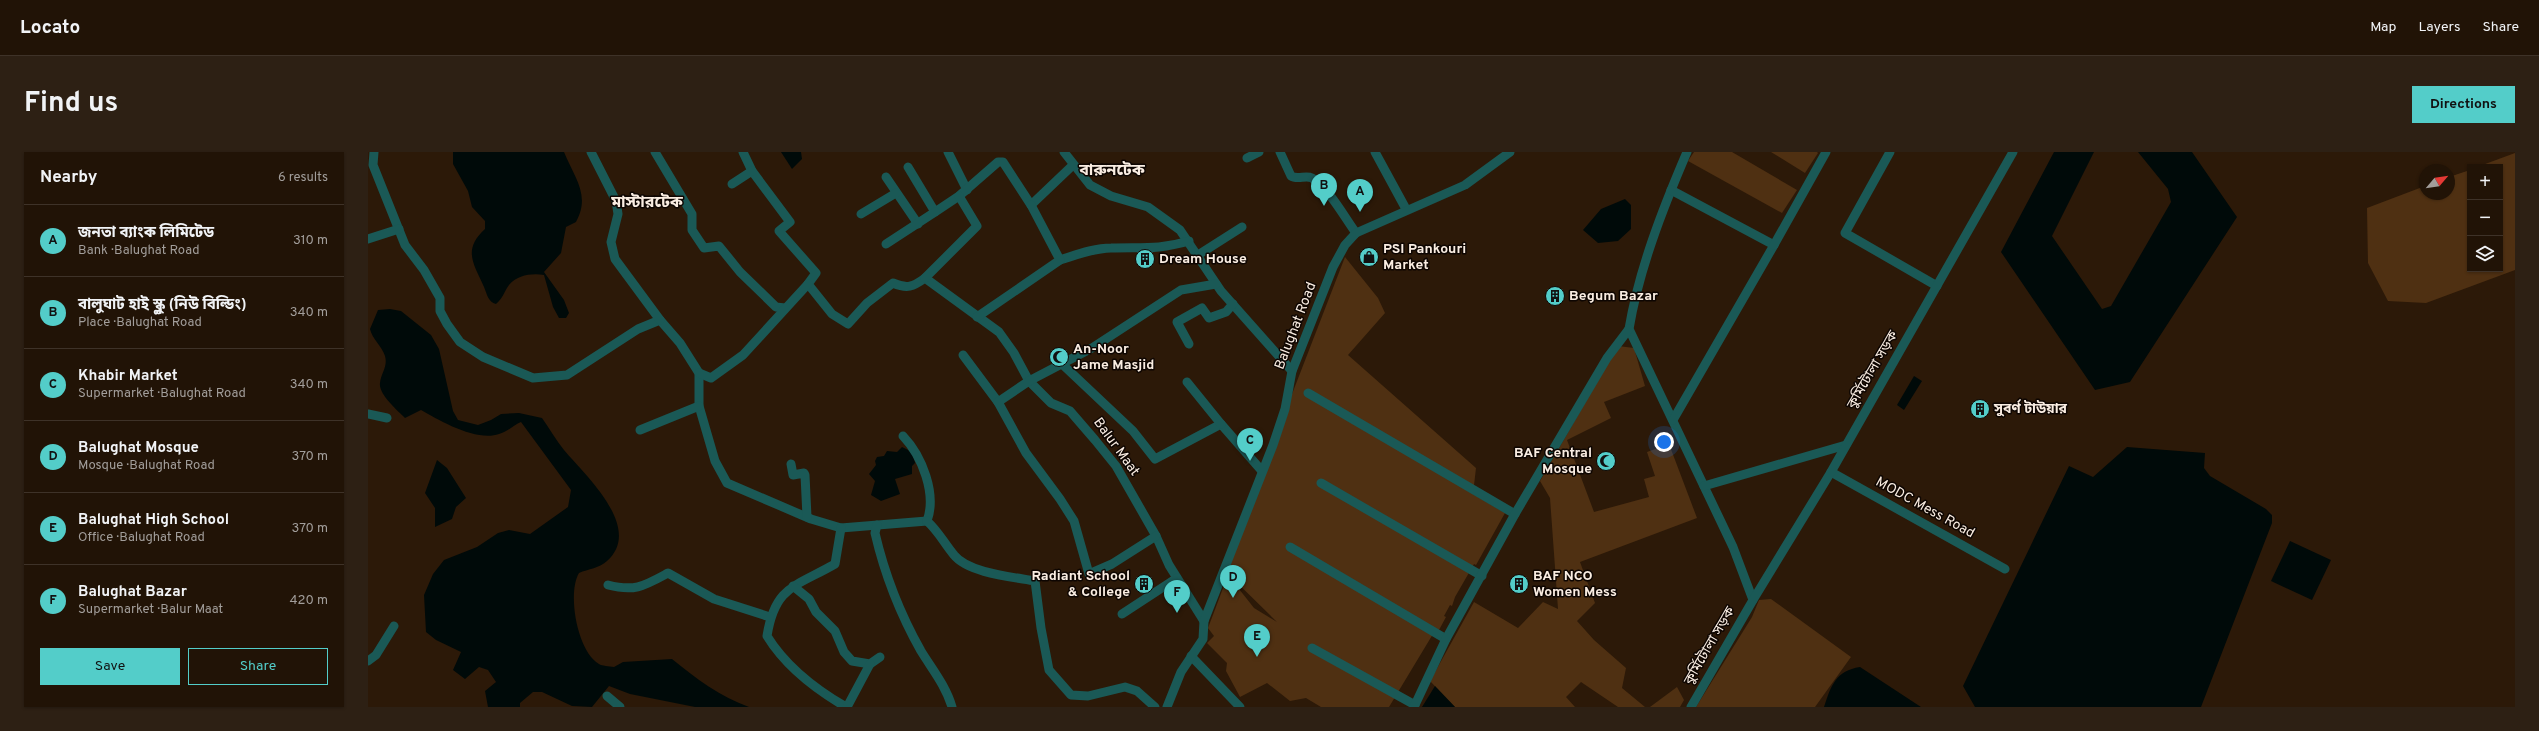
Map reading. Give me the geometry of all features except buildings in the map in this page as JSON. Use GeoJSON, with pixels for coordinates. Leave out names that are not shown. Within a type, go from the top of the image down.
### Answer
{"type":"FeatureCollection","features":[{"type":"Feature","properties":{"kind":"street"},"geometry":{"type":"LineString","coordinates":[[374,152],[371,166],[405,245],[424,270],[440,298],[440,312],[460,342],[483,357],[533,378],[567,375],[638,329],[660,320]]}},
{"type":"Feature","properties":{"kind":"street"},"geometry":{"type":"LineString","coordinates":[[591,152],[616,201],[618,214],[611,242],[616,259],[660,320],[680,343],[699,373],[699,406],[715,461],[727,483],[806,517],[841,528],[927,521],[940,533],[954,556],[972,568],[1035,581],[1041,628],[1049,670],[1071,695],[1088,696],[1125,687],[1137,691],[1154,707]]}},
{"type":"Feature","properties":{"kind":"street"},"geometry":{"type":"LineString","coordinates":[[655,152],[692,214],[692,230],[704,248],[719,246],[740,272],[776,307],[785,308]]}},
{"type":"Feature","properties":{"kind":"street"},"geometry":{"type":"LineString","coordinates":[[699,373],[711,378],[743,354],[808,284],[816,273],[779,231],[790,222],[752,171],[743,152]]}},
{"type":"Feature","properties":{"kind":"street"},"geometry":{"type":"LineString","coordinates":[[948,152],[967,190]]}},
{"type":"Feature","properties":{"kind":"street"},"geometry":{"type":"LineString","coordinates":[[1064,152],[1090,185],[1111,196],[1148,207],[1170,221],[1189,241],[1216,284],[1292,371]]}},
{"type":"Feature","properties":{"kind":"street"},"geometry":{"type":"LineString","coordinates":[[1247,158],[1259,152]]}},
{"type":"Feature","properties":{"kind":"street"},"geometry":{"type":"LineString","coordinates":[[1280,152],[1291,176],[1294,178],[1311,177],[1320,183],[1356,233]]}},
{"type":"Feature","properties":{"kind":"street"},"geometry":{"type":"LineString","coordinates":[[1375,152],[1406,209]]}},
{"type":"Feature","properties":{"kind":"street","name":"Balughat Road"},"geometry":{"type":"LineString","coordinates":[[1168,707],[1182,672],[1203,639],[1204,621],[1285,410],[1292,371],[1333,267],[1345,245],[1356,233],[1406,209],[1465,185],[1510,152]]}},
{"type":"Feature","properties":{"kind":"street"},"geometry":{"type":"LineString","coordinates":[[1312,648],[1414,706],[1446,639],[1516,514],[1607,358],[1629,329],[1644,270],[1671,190],[1687,152]]}},
{"type":"Feature","properties":{"kind":"street"},"geometry":{"type":"LineString","coordinates":[[1672,420],[1774,245],[1826,152]]}},
{"type":"Feature","properties":{"kind":"street"},"geometry":{"type":"LineString","coordinates":[[1890,152],[1845,233],[1937,286]]}},
{"type":"Feature","properties":{"kind":"street","name":"কুর্মিটোলা সড়ক"},"geometry":{"type":"LineString","coordinates":[[1691,707],[1753,600],[1831,472],[2013,152]]}},
{"type":"Feature","properties":{"kind":"street"},"geometry":{"type":"LineString","coordinates":[[886,244],[960,196],[1001,161],[1031,205],[1060,260]]}},
{"type":"Feature","properties":{"kind":"street"},"geometry":{"type":"LineString","coordinates":[[1031,205],[1073,164]]}},
{"type":"Feature","properties":{"kind":"street"},"geometry":{"type":"LineString","coordinates":[[908,167],[935,212]]}},
{"type":"Feature","properties":{"kind":"street"},"geometry":{"type":"LineString","coordinates":[[732,184],[752,171]]}},
{"type":"Feature","properties":{"kind":"street"},"geometry":{"type":"LineString","coordinates":[[886,178],[918,224]]}},
{"type":"Feature","properties":{"kind":"street"},"geometry":{"type":"LineString","coordinates":[[1671,190],[1774,245]]}},
{"type":"Feature","properties":{"kind":"street"},"geometry":{"type":"LineString","coordinates":[[861,214],[896,194]]}},
{"type":"Feature","properties":{"kind":"street"},"geometry":{"type":"LineString","coordinates":[[808,284],[832,314],[848,324],[867,304],[893,283],[906,288],[914,286],[925,278],[977,226],[960,196]]}},
{"type":"Feature","properties":{"kind":"street"},"geometry":{"type":"LineString","coordinates":[[1198,255],[1242,227]]}},
{"type":"Feature","properties":{"kind":"street"},"geometry":{"type":"LineString","coordinates":[[368,239],[399,229]]}},
{"type":"Feature","properties":{"kind":"street"},"geometry":{"type":"LineString","coordinates":[[977,317],[1060,260],[1111,248],[1137,249],[1167,247],[1189,241]]}},
{"type":"Feature","properties":{"kind":"street","name":"Balur Maat"},"geometry":{"type":"LineString","coordinates":[[925,278],[999,332],[1014,353],[1029,381],[1051,403],[1070,410],[1095,440],[1116,466],[1178,578],[1204,621]]}},
{"type":"Feature","properties":{"kind":"street"},"geometry":{"type":"LineString","coordinates":[[998,402],[1029,381],[1092,348],[1181,290],[1216,284]]}},
{"type":"Feature","properties":{"kind":"street"},"geometry":{"type":"LineString","coordinates":[[1189,344],[1178,322],[1202,308],[1209,318],[1226,312],[1233,304]]}},
{"type":"Feature","properties":{"kind":"street","name":"কুর্মিটোলা সড়ক"},"geometry":{"type":"LineString","coordinates":[[1629,329],[1733,547],[1753,600]]}},
{"type":"Feature","properties":{"kind":"street"},"geometry":{"type":"LineString","coordinates":[[963,355],[998,402],[1026,453],[1060,498],[1074,521],[1089,574],[1112,564],[1156,536]]}},
{"type":"Feature","properties":{"kind":"street"},"geometry":{"type":"LineString","coordinates":[[1062,364],[1133,431],[1156,460],[1221,424]]}},
{"type":"Feature","properties":{"kind":"street"},"geometry":{"type":"LineString","coordinates":[[1187,382],[1262,471]]}},
{"type":"Feature","properties":{"kind":"street"},"geometry":{"type":"LineString","coordinates":[[1308,393],[1516,514]]}},
{"type":"Feature","properties":{"kind":"street"},"geometry":{"type":"LineString","coordinates":[[640,430],[699,406]]}},
{"type":"Feature","properties":{"kind":"street"},"geometry":{"type":"LineString","coordinates":[[368,414],[387,418]]}},
{"type":"Feature","properties":{"kind":"street"},"geometry":{"type":"LineString","coordinates":[[903,436],[912,445],[918,456],[930,491],[930,513],[927,521]]}},
{"type":"Feature","properties":{"kind":"street"},"geometry":{"type":"LineString","coordinates":[[1704,486],[1846,445]]}},
{"type":"Feature","properties":{"kind":"street"},"geometry":{"type":"LineString","coordinates":[[790,464],[793,474],[804,473],[805,475],[806,517]]}},
{"type":"Feature","properties":{"kind":"street","name":"MODC Mess Road"},"geometry":{"type":"LineString","coordinates":[[1831,472],[2005,568]]}},
{"type":"Feature","properties":{"kind":"street"},"geometry":{"type":"LineString","coordinates":[[1321,483],[1482,576]]}},
{"type":"Feature","properties":{"kind":"street"},"geometry":{"type":"LineString","coordinates":[[877,525],[877,538],[893,597],[921,650],[948,694],[952,707]]}},
{"type":"Feature","properties":{"kind":"street"},"geometry":{"type":"LineString","coordinates":[[841,528],[835,564],[794,586],[774,606],[770,617],[767,636],[779,657],[821,692],[846,707],[870,664],[880,657]]}},
{"type":"Feature","properties":{"kind":"street"},"geometry":{"type":"LineString","coordinates":[[1290,547],[1446,639]]}},
{"type":"Feature","properties":{"kind":"street"},"geometry":{"type":"LineString","coordinates":[[608,585],[624,589],[636,588],[668,572],[714,599],[770,617]]}},
{"type":"Feature","properties":{"kind":"street"},"geometry":{"type":"LineString","coordinates":[[1122,614],[1178,578]]}},
{"type":"Feature","properties":{"kind":"street"},"geometry":{"type":"LineString","coordinates":[[794,586],[808,599],[824,622],[834,631],[844,652],[852,661],[870,664]]}},
{"type":"Feature","properties":{"kind":"street"},"geometry":{"type":"LineString","coordinates":[[368,661],[376,656],[394,626]]}},
{"type":"Feature","properties":{"kind":"street"},"geometry":{"type":"LineString","coordinates":[[1191,656],[1240,707]]}},
{"type":"Feature","properties":{"kind":"street"},"geometry":{"type":"LineString","coordinates":[[607,696],[620,707]]}},
{"type":"Feature","properties":{"kind":"shaded area"},"geometry":{"type":"Polygon","coordinates":[[[453,152],[564,152],[579,186],[582,203],[576,222],[566,227],[561,253],[544,272],[564,300],[569,313],[566,318],[559,318],[553,307],[544,275],[535,274],[520,277],[509,285],[496,304],[489,300],[472,257],[474,244],[485,229],[485,221],[472,207],[468,191],[453,164],[453,152]]]}},
{"type":"Feature","properties":{"kind":"shaded area"},"geometry":{"type":"Polygon","coordinates":[[[781,152],[801,152],[802,159],[792,169],[781,152]]]}},
{"type":"Feature","properties":{"kind":"shaded area"},"geometry":{"type":"Polygon","coordinates":[[[1694,152],[1732,152],[1797,190],[1782,213],[1688,161],[1694,152]]]}},
{"type":"Feature","properties":{"kind":"shaded area"},"geometry":{"type":"Polygon","coordinates":[[[1771,152],[1817,152],[1818,153],[1805,173],[1771,152]]]}},
{"type":"Feature","properties":{"kind":"shaded area"},"geometry":{"type":"Polygon","coordinates":[[[2054,152],[2094,152],[2052,236],[2102,309],[2111,306],[2171,202],[2168,189],[2138,152],[2192,152],[2237,217],[2130,382],[2095,390],[2001,252],[2054,152]]]}},
{"type":"Feature","properties":{"kind":"shaded area"},"geometry":{"type":"Polygon","coordinates":[[[2515,153],[2515,270],[2426,303],[2388,301],[2368,263],[2367,208],[2419,188],[2419,200],[2455,200],[2455,175],[2467,171],[2467,272],[2503,272],[2503,164],[2485,164],[2515,153]]]}},
{"type":"Feature","properties":{"kind":"shaded area"},"geometry":{"type":"Polygon","coordinates":[[[1625,199],[1631,205],[1631,229],[1618,241],[1598,243],[1583,230],[1601,209],[1625,199]]]}},
{"type":"Feature","properties":{"kind":"shaded area"},"geometry":{"type":"Polygon","coordinates":[[[1345,257],[1378,298],[1385,313],[1348,355],[1476,468],[1473,494],[1505,513],[1476,565],[1474,564],[1455,597],[1452,606],[1450,605],[1439,630],[1436,629],[1389,707],[1321,707],[1306,698],[1290,701],[1267,683],[1240,697],[1226,671],[1227,663],[1207,643],[1214,636],[1208,628],[1228,575],[1254,608],[1277,622],[1224,570],[1345,257]]]}},
{"type":"Feature","properties":{"kind":"shaded area"},"geometry":{"type":"Polygon","coordinates":[[[390,309],[401,311],[431,335],[439,349],[453,411],[458,420],[478,425],[501,414],[519,413],[542,418],[564,450],[597,487],[607,502],[615,518],[619,533],[617,548],[604,563],[579,573],[574,594],[576,621],[585,647],[591,657],[600,665],[614,667],[623,662],[672,659],[690,673],[728,698],[749,707],[695,707],[630,694],[609,686],[592,707],[572,706],[542,692],[533,692],[520,703],[520,707],[488,707],[485,691],[496,682],[488,670],[479,667],[465,679],[453,670],[461,652],[436,640],[426,632],[424,595],[433,574],[444,560],[477,547],[498,533],[509,530],[530,534],[568,507],[571,490],[521,422],[499,434],[490,436],[480,435],[448,425],[421,410],[405,418],[389,402],[380,387],[386,360],[384,352],[371,333],[370,329],[378,310],[390,309]]]}},
{"type":"Feature","properties":{"kind":"shaded area"},"geometry":{"type":"Polygon","coordinates":[[[1618,346],[1634,348],[1645,386],[1604,402],[1611,418],[1567,440],[1594,512],[1649,497],[1644,479],[1655,476],[1647,452],[1669,444],[1697,518],[1580,562],[1595,603],[1577,621],[1594,640],[1626,668],[1622,688],[1645,707],[1618,707],[1581,682],[1566,697],[1575,707],[1455,707],[1430,681],[1474,602],[1518,628],[1543,602],[1558,609],[1550,498],[1540,481],[1618,346]]]}},
{"type":"Feature","properties":{"kind":"shaded area"},"geometry":{"type":"Polygon","coordinates":[[[1914,376],[1922,381],[1904,410],[1897,405],[1914,376]]]}},
{"type":"Feature","properties":{"kind":"shaded area"},"geometry":{"type":"Polygon","coordinates":[[[902,447],[910,451],[913,457],[915,463],[912,466],[912,474],[895,479],[900,494],[881,501],[871,495],[875,481],[869,474],[876,465],[875,461],[877,457],[884,456],[887,451],[897,452],[902,447]]]}},
{"type":"Feature","properties":{"kind":"shaded area"},"geometry":{"type":"Polygon","coordinates":[[[2127,447],[2205,453],[2204,468],[2210,476],[2266,509],[2272,515],[2272,523],[2201,707],[1975,707],[1963,686],[2069,466],[2093,477],[2127,447]]]}},
{"type":"Feature","properties":{"kind":"shaded area"},"geometry":{"type":"Polygon","coordinates":[[[437,460],[447,468],[466,498],[456,507],[452,519],[435,527],[435,508],[425,493],[437,460]]]}},
{"type":"Feature","properties":{"kind":"shaded area"},"geometry":{"type":"Polygon","coordinates":[[[2290,541],[2331,560],[2312,600],[2271,581],[2290,541]]]}},
{"type":"Feature","properties":{"kind":"shaded area"},"geometry":{"type":"Polygon","coordinates":[[[1771,599],[1851,657],[1815,707],[1696,707],[1752,617],[1759,600],[1771,599]]]}},
{"type":"Feature","properties":{"kind":"shaded area"},"geometry":{"type":"Polygon","coordinates":[[[1860,667],[1921,707],[1824,707],[1829,692],[1836,680],[1845,672],[1860,667]]]}},
{"type":"Feature","properties":{"kind":"shaded area"},"geometry":{"type":"Polygon","coordinates":[[[1435,686],[1455,707],[1422,707],[1435,686]]]}},
{"type":"Feature","properties":{"kind":"shaded area"},"geometry":{"type":"Polygon","coordinates":[[[1677,687],[1684,700],[1680,707],[1650,707],[1677,687]]]}},
{"type":"Feature","properties":{"kind":"place","name":"বালুঘাট হাই স্কুল (নিউ বিল্ডিং)"},"geometry":{"type":"Point","coordinates":[1324,206]}},
{"type":"Feature","properties":{"kind":"place","name":"জনতা ব্যাংক লিমিটেড"},"geometry":{"type":"Point","coordinates":[1360,212]}},
{"type":"Feature","properties":{"kind":"place","name":"PSI Pankouri Market"},"geometry":{"type":"Point","coordinates":[1369,257]}},
{"type":"Feature","properties":{"kind":"place","name":"Dream House"},"geometry":{"type":"Point","coordinates":[1145,259]}},
{"type":"Feature","properties":{"kind":"place","name":"Begum Bazar"},"geometry":{"type":"Point","coordinates":[1555,296]}},
{"type":"Feature","properties":{"kind":"place","name":"An-Noor Jame Masjid"},"geometry":{"type":"Point","coordinates":[1059,357]}},
{"type":"Feature","properties":{"kind":"place","name":"সুবর্ণ টাউয়ার"},"geometry":{"type":"Point","coordinates":[1980,409]}},
{"type":"Feature","properties":{"kind":"place","name":"Khabir Market"},"geometry":{"type":"Point","coordinates":[1250,461]}},
{"type":"Feature","properties":{"kind":"place","name":"BAF Central Mosque"},"geometry":{"type":"Point","coordinates":[1606,461]}},
{"type":"Feature","properties":{"kind":"place","name":"Radiant School & College"},"geometry":{"type":"Point","coordinates":[1144,584]}},
{"type":"Feature","properties":{"kind":"place","name":"BAF NCO Women Mess"},"geometry":{"type":"Point","coordinates":[1519,584]}},
{"type":"Feature","properties":{"kind":"place","name":"Balughat Mosque"},"geometry":{"type":"Point","coordinates":[1233,598]}},
{"type":"Feature","properties":{"kind":"place","name":"Balughat Bazar"},"geometry":{"type":"Point","coordinates":[1177,613]}},
{"type":"Feature","properties":{"kind":"place","name":"Balughat High School"},"geometry":{"type":"Point","coordinates":[1257,657]}},
{"type":"Feature","properties":{"kind":"district","name":"বারুনটেক"},"geometry":{"type":"Point","coordinates":[1112,171]}},
{"type":"Feature","properties":{"kind":"district","name":"মাস্টারটেক"},"geometry":{"type":"Point","coordinates":[647,203]}}]}
